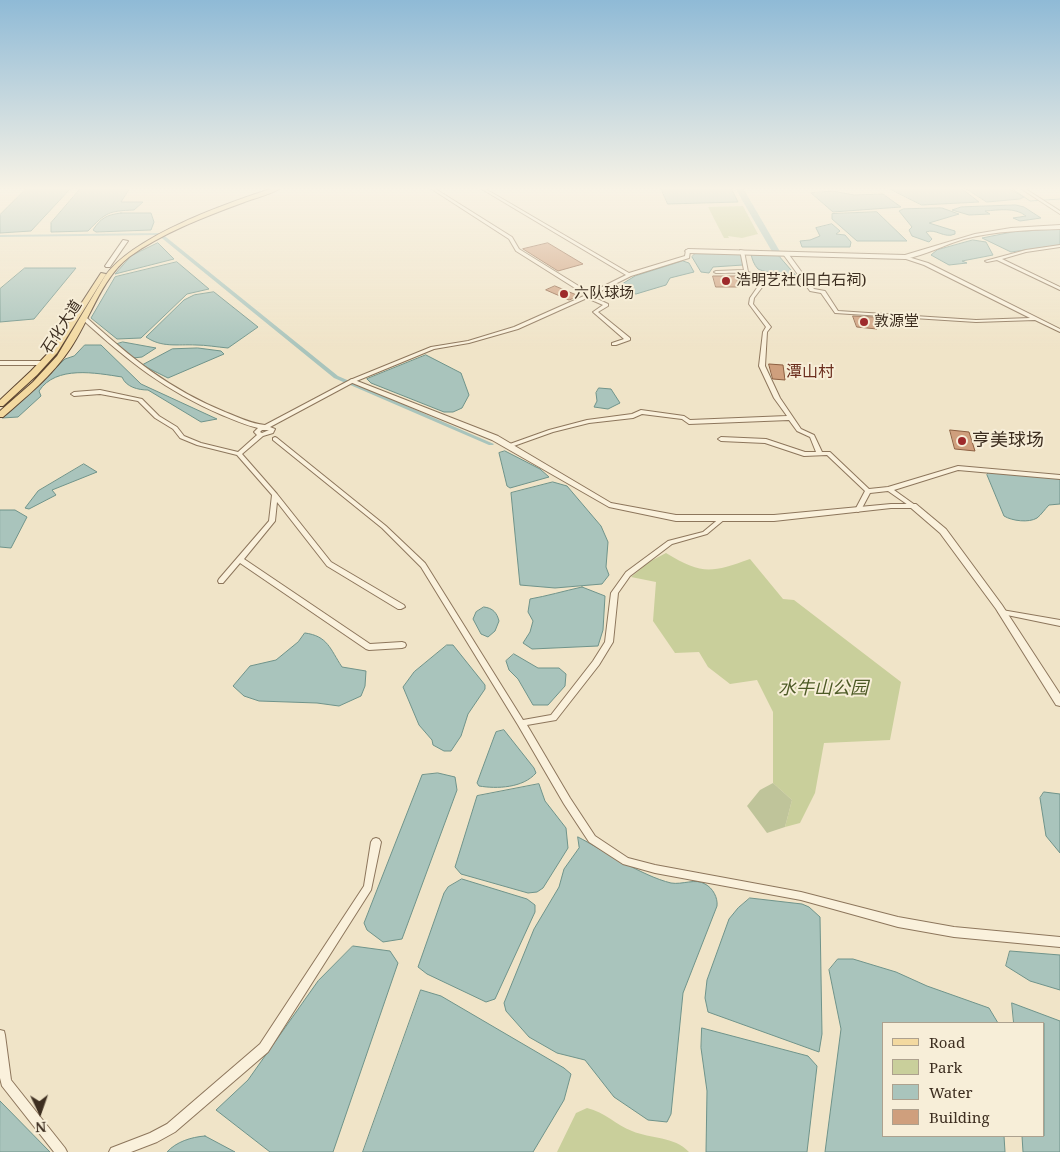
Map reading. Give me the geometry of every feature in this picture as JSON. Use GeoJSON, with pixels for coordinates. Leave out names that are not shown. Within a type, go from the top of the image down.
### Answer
{"type":"FeatureCollection","features":[{"type":"Feature","properties":{"kind":"main road","name":"石化大道"},"geometry":{"type":"LineString","coordinates":[[0,404],[44,363],[128,242]]}},
{"type":"Feature","properties":{"kind":"main road"},"geometry":{"type":"LineString","coordinates":[[112,266],[150,242]]}},
{"type":"Feature","properties":{"kind":"main road","name":"石化大道"},"geometry":{"type":"LineString","coordinates":[[0,415],[48,372],[66,350],[85,319],[112,266]]}},
{"type":"Feature","properties":{"kind":"street"},"geometry":{"type":"LineString","coordinates":[[513,242],[517,250],[606,305],[595,312],[628,339],[614,344]]}},
{"type":"Feature","properties":{"kind":"street"},"geometry":{"type":"LineString","coordinates":[[573,242],[629,275]]}},
{"type":"Feature","properties":{"kind":"street"},"geometry":{"type":"LineString","coordinates":[[239,454],[266,427],[352,381],[433,348],[469,342],[516,328],[589,296],[629,275],[687,257],[688,252],[742,251],[905,257],[920,255],[929,249],[956,242]]}},
{"type":"Feature","properties":{"kind":"street"},"geometry":{"type":"LineString","coordinates":[[987,261],[1026,251],[1060,246]]}},
{"type":"Feature","properties":{"kind":"street"},"geometry":{"type":"LineString","coordinates":[[742,251],[746,271],[744,272]]}},
{"type":"Feature","properties":{"kind":"street"},"geometry":{"type":"LineString","coordinates":[[783,253],[812,290],[823,292],[837,312],[976,321],[1035,320]]}},
{"type":"Feature","properties":{"kind":"street"},"geometry":{"type":"LineString","coordinates":[[905,257],[926,264],[1060,331]]}},
{"type":"Feature","properties":{"kind":"street"},"geometry":{"type":"LineString","coordinates":[[999,258],[1060,289]]}},
{"type":"Feature","properties":{"kind":"street"},"geometry":{"type":"LineString","coordinates":[[716,272],[744,272],[756,276],[764,282],[752,298],[751,304],[769,327],[765,332],[762,366],[777,398],[790,418],[799,430],[812,436],[820,454]]}},
{"type":"Feature","properties":{"kind":"street"},"geometry":{"type":"LineString","coordinates":[[85,319],[142,370],[171,389],[200,405],[253,426],[266,427],[384,527],[424,565],[521,722],[567,801],[592,838],[626,861],[654,869],[801,896],[898,922],[954,932],[1060,942]]}},
{"type":"Feature","properties":{"kind":"street"},"geometry":{"type":"LineString","coordinates":[[0,362],[44,363]]}},
{"type":"Feature","properties":{"kind":"street"},"geometry":{"type":"LineString","coordinates":[[352,381],[495,438],[610,505],[676,518],[774,518],[891,506],[913,506]]}},
{"type":"Feature","properties":{"kind":"street"},"geometry":{"type":"LineString","coordinates":[[74,394],[100,392],[140,400],[157,417],[175,428],[182,437],[199,444],[239,454],[275,495],[329,564],[401,607]]}},
{"type":"Feature","properties":{"kind":"street"},"geometry":{"type":"LineString","coordinates":[[509,446],[551,431],[589,422],[633,416],[641,412],[684,418],[690,422],[790,418]]}},
{"type":"Feature","properties":{"kind":"street"},"geometry":{"type":"LineString","coordinates":[[273,433],[275,423]]}},
{"type":"Feature","properties":{"kind":"street"},"geometry":{"type":"LineString","coordinates":[[253,426],[260,434]]}},
{"type":"Feature","properties":{"kind":"street"},"geometry":{"type":"LineString","coordinates":[[260,434],[273,433]]}},
{"type":"Feature","properties":{"kind":"street"},"geometry":{"type":"LineString","coordinates":[[721,439],[766,441],[804,454],[828,453],[868,491]]}},
{"type":"Feature","properties":{"kind":"street"},"geometry":{"type":"LineString","coordinates":[[868,491],[889,488],[958,468],[1060,477]]}},
{"type":"Feature","properties":{"kind":"street"},"geometry":{"type":"LineString","coordinates":[[889,488],[943,531],[1002,612],[1060,702]]}},
{"type":"Feature","properties":{"kind":"street"},"geometry":{"type":"LineString","coordinates":[[858,510],[868,491]]}},
{"type":"Feature","properties":{"kind":"street"},"geometry":{"type":"LineString","coordinates":[[220,581],[272,522],[275,495]]}},
{"type":"Feature","properties":{"kind":"street"},"geometry":{"type":"LineString","coordinates":[[521,722],[553,718],[596,663],[608,642],[615,592],[628,574],[670,542],[704,533],[723,518]]}},
{"type":"Feature","properties":{"kind":"street"},"geometry":{"type":"LineString","coordinates":[[240,559],[369,647],[402,645]]}},
{"type":"Feature","properties":{"kind":"street"},"geometry":{"type":"LineString","coordinates":[[1002,612],[1060,623]]}},
{"type":"Feature","properties":{"kind":"street"},"geometry":{"type":"LineString","coordinates":[[115,1152],[153,1138],[171,1128],[220,1089],[264,1048],[368,886],[376,842]]}},
{"type":"Feature","properties":{"kind":"street"},"geometry":{"type":"LineString","coordinates":[[0,1035],[6,1082],[61,1152]]}},
{"type":"Feature","properties":{"kind":"green space","name":"水牛山公园"},"geometry":{"type":"Polygon","coordinates":[[[666,553],[689,565],[707,570],[725,567],[750,559],[783,599],[794,600],[901,682],[890,740],[824,743],[815,793],[800,823],[785,827],[792,800],[773,783],[773,712],[757,680],[730,684],[708,667],[699,652],[675,653],[653,621],[656,582],[631,577],[649,562],[666,553]]]}},
{"type":"Feature","properties":{"kind":"green space"},"geometry":{"type":"Polygon","coordinates":[[[773,783],[792,800],[785,827],[767,833],[747,806],[760,790],[773,783]]]}},
{"type":"Feature","properties":{"kind":"green space"},"geometry":{"type":"Polygon","coordinates":[[[587,1108],[599,1112],[632,1131],[669,1140],[689,1152],[557,1152],[576,1113],[587,1108]]]}},
{"type":"Feature","properties":{"kind":"water"},"geometry":{"type":"Polygon","coordinates":[[[800,242],[851,242],[850,247],[802,247],[800,242]]]}},
{"type":"Feature","properties":{"kind":"water"},"geometry":{"type":"Polygon","coordinates":[[[967,242],[984,242],[993,255],[962,261],[967,263],[949,265],[931,255],[937,250],[967,242]]]}},
{"type":"Feature","properties":{"kind":"water"},"geometry":{"type":"Polygon","coordinates":[[[990,242],[1060,242],[1060,245],[1011,252],[990,242]]]}},
{"type":"Feature","properties":{"kind":"water"},"geometry":{"type":"Polygon","coordinates":[[[158,243],[174,259],[115,274],[131,256],[158,243]]]}},
{"type":"Feature","properties":{"kind":"water"},"geometry":{"type":"Polygon","coordinates":[[[697,252],[741,253],[743,265],[713,267],[709,273],[701,272],[692,257],[697,252]]]}},
{"type":"Feature","properties":{"kind":"water"},"geometry":{"type":"Polygon","coordinates":[[[751,254],[778,255],[798,278],[758,269],[753,262],[751,254]]]}},
{"type":"Feature","properties":{"kind":"water"},"geometry":{"type":"Polygon","coordinates":[[[683,261],[689,263],[694,272],[670,278],[666,285],[636,294],[614,289],[635,276],[683,261]]]}},
{"type":"Feature","properties":{"kind":"water"},"geometry":{"type":"Polygon","coordinates":[[[177,262],[209,289],[187,294],[141,338],[117,339],[91,318],[115,277],[177,262]]]}},
{"type":"Feature","properties":{"kind":"water"},"geometry":{"type":"Polygon","coordinates":[[[25,268],[76,268],[34,319],[0,322],[0,289],[25,268]]]}},
{"type":"Feature","properties":{"kind":"water"},"geometry":{"type":"Polygon","coordinates":[[[214,292],[258,327],[228,348],[164,344],[146,337],[184,300],[194,295],[214,292]]]}},
{"type":"Feature","properties":{"kind":"water"},"geometry":{"type":"Polygon","coordinates":[[[123,342],[156,348],[142,357],[133,358],[117,344],[123,342]]]}},
{"type":"Feature","properties":{"kind":"water"},"geometry":{"type":"Polygon","coordinates":[[[85,345],[101,345],[141,384],[217,419],[201,422],[148,390],[129,386],[122,377],[89,373],[66,374],[55,377],[39,391],[41,396],[18,417],[2,418],[65,359],[74,356],[85,345]]]}},
{"type":"Feature","properties":{"kind":"water"},"geometry":{"type":"Polygon","coordinates":[[[198,348],[221,351],[224,354],[168,378],[142,365],[172,349],[198,348]]]}},
{"type":"Feature","properties":{"kind":"water"},"geometry":{"type":"Polygon","coordinates":[[[426,355],[461,373],[469,395],[462,408],[453,412],[444,412],[371,383],[367,379],[426,355]]]}},
{"type":"Feature","properties":{"kind":"water"},"geometry":{"type":"Polygon","coordinates":[[[599,388],[611,389],[620,403],[608,409],[594,407],[597,401],[596,393],[599,388]]]}},
{"type":"Feature","properties":{"kind":"water"},"geometry":{"type":"Polygon","coordinates":[[[505,451],[540,469],[549,477],[510,488],[507,486],[499,453],[505,451]]]}},
{"type":"Feature","properties":{"kind":"water"},"geometry":{"type":"Polygon","coordinates":[[[84,464],[97,472],[52,490],[56,495],[29,509],[25,508],[38,491],[84,464]]]}},
{"type":"Feature","properties":{"kind":"water"},"geometry":{"type":"Polygon","coordinates":[[[989,472],[1060,479],[1060,504],[1049,505],[1034,520],[1020,521],[1007,518],[1004,516],[987,475],[989,472]]]}},
{"type":"Feature","properties":{"kind":"water"},"geometry":{"type":"Polygon","coordinates":[[[553,482],[567,486],[601,526],[608,542],[606,567],[609,575],[602,584],[555,588],[520,585],[511,493],[553,482]]]}},
{"type":"Feature","properties":{"kind":"water"},"geometry":{"type":"Polygon","coordinates":[[[0,510],[15,510],[27,517],[11,548],[0,547],[0,510]]]}},
{"type":"Feature","properties":{"kind":"water"},"geometry":{"type":"Polygon","coordinates":[[[582,587],[605,596],[603,630],[598,646],[532,649],[523,643],[530,632],[533,621],[528,612],[530,599],[582,587]]]}},
{"type":"Feature","properties":{"kind":"water"},"geometry":{"type":"Polygon","coordinates":[[[484,607],[494,611],[499,621],[495,631],[488,637],[481,634],[473,619],[476,612],[484,607]]]}},
{"type":"Feature","properties":{"kind":"water"},"geometry":{"type":"Polygon","coordinates":[[[305,633],[324,640],[342,667],[366,671],[365,686],[361,696],[339,706],[317,703],[259,701],[244,696],[233,686],[250,666],[276,660],[298,642],[305,633]]]}},
{"type":"Feature","properties":{"kind":"water"},"geometry":{"type":"Polygon","coordinates":[[[447,645],[453,645],[485,685],[485,689],[468,714],[461,736],[451,751],[444,751],[433,745],[432,740],[419,725],[403,687],[414,672],[447,645]]]}},
{"type":"Feature","properties":{"kind":"water"},"geometry":{"type":"Polygon","coordinates":[[[514,654],[538,668],[559,668],[566,674],[565,686],[548,705],[533,705],[518,679],[509,670],[506,661],[514,654]]]}},
{"type":"Feature","properties":{"kind":"water"},"geometry":{"type":"Polygon","coordinates":[[[504,730],[536,773],[524,782],[509,786],[479,786],[477,783],[496,732],[504,730]]]}},
{"type":"Feature","properties":{"kind":"water"},"geometry":{"type":"Polygon","coordinates":[[[438,773],[455,777],[457,790],[402,939],[383,942],[367,930],[364,923],[422,775],[438,773]]]}},
{"type":"Feature","properties":{"kind":"water"},"geometry":{"type":"Polygon","coordinates":[[[539,784],[545,801],[566,828],[568,848],[543,888],[537,892],[528,893],[461,874],[455,867],[477,796],[539,784]]]}},
{"type":"Feature","properties":{"kind":"water"},"geometry":{"type":"Polygon","coordinates":[[[1044,792],[1060,794],[1060,853],[1046,836],[1040,798],[1044,792]]]}},
{"type":"Feature","properties":{"kind":"water"},"geometry":{"type":"Polygon","coordinates":[[[578,837],[660,880],[671,883],[701,882],[713,891],[716,897],[717,906],[683,993],[671,1114],[667,1122],[648,1120],[614,1097],[585,1060],[557,1053],[529,1037],[506,1011],[504,1003],[534,929],[559,887],[564,869],[579,848],[578,837]]]}},
{"type":"Feature","properties":{"kind":"water"},"geometry":{"type":"Polygon","coordinates":[[[462,879],[527,899],[535,905],[535,912],[495,999],[486,1002],[427,974],[418,967],[444,893],[448,887],[462,879]]]}},
{"type":"Feature","properties":{"kind":"water"},"geometry":{"type":"Polygon","coordinates":[[[750,898],[802,904],[809,907],[820,917],[822,1034],[819,1052],[708,1012],[705,998],[707,980],[729,919],[750,898]]]}},
{"type":"Feature","properties":{"kind":"water"},"geometry":{"type":"Polygon","coordinates":[[[353,946],[390,951],[398,963],[333,1152],[270,1152],[216,1110],[248,1080],[318,981],[353,946]]]}},
{"type":"Feature","properties":{"kind":"water"},"geometry":{"type":"Polygon","coordinates":[[[1010,951],[1060,955],[1060,990],[1030,981],[1006,966],[1010,951]]]}},
{"type":"Feature","properties":{"kind":"water"},"geometry":{"type":"Polygon","coordinates":[[[838,959],[853,959],[896,972],[927,986],[989,1008],[997,1022],[882,1022],[882,1137],[1004,1137],[1005,1152],[825,1152],[841,1029],[829,970],[838,959]]]}},
{"type":"Feature","properties":{"kind":"water"},"geometry":{"type":"Polygon","coordinates":[[[421,990],[441,996],[564,1068],[571,1074],[564,1100],[533,1152],[363,1152],[421,990]]]}},
{"type":"Feature","properties":{"kind":"water"},"geometry":{"type":"Polygon","coordinates":[[[1012,1003],[1060,1021],[1060,1152],[1023,1152],[1022,1137],[1045,1137],[1045,1022],[1014,1022],[1012,1003]]]}},
{"type":"Feature","properties":{"kind":"water"},"geometry":{"type":"Polygon","coordinates":[[[702,1028],[808,1056],[817,1066],[807,1152],[706,1152],[707,1091],[701,1048],[702,1028]]]}},
{"type":"Feature","properties":{"kind":"water"},"geometry":{"type":"Polygon","coordinates":[[[0,1101],[50,1152],[0,1152],[0,1101]]]}},
{"type":"Feature","properties":{"kind":"water"},"geometry":{"type":"Polygon","coordinates":[[[205,1136],[235,1152],[167,1152],[175,1145],[184,1141],[205,1136]]]}},
{"type":"Feature","properties":{"kind":"building"},"geometry":{"type":"Polygon","coordinates":[[[548,243],[583,264],[558,271],[523,249],[548,243]]]}},
{"type":"Feature","properties":{"kind":"building","name":"浩明艺社(旧白石祠)"},"geometry":{"type":"Polygon","coordinates":[[[713,276],[736,276],[739,287],[716,287],[713,276]]]}},
{"type":"Feature","properties":{"kind":"building","name":"六队球场"},"geometry":{"type":"Polygon","coordinates":[[[555,286],[579,296],[569,300],[546,290],[555,286]]]}},
{"type":"Feature","properties":{"kind":"building"},"geometry":{"type":"Polygon","coordinates":[[[853,316],[874,317],[877,329],[857,327],[853,316]]]}},
{"type":"Feature","properties":{"kind":"building"},"geometry":{"type":"Polygon","coordinates":[[[769,364],[783,365],[785,380],[773,379],[769,364]]]}},
{"type":"Feature","properties":{"kind":"building","name":"亨美球场"},"geometry":{"type":"Polygon","coordinates":[[[950,430],[969,432],[975,451],[955,449],[950,430]]]}},
{"type":"Feature","properties":{"kind":"waterway"},"geometry":{"type":"LineString","coordinates":[[169,242],[336,377],[491,444]]}},
{"type":"Feature","properties":{"kind":"waterway"},"geometry":{"type":"LineString","coordinates":[[770,242],[778,255]]}},
{"type":"Feature","properties":{"kind":"place","name":"浩明艺社(旧白石祠)"},"geometry":{"type":"Point","coordinates":[726,281]}},
{"type":"Feature","properties":{"kind":"place","name":"六队球场"},"geometry":{"type":"Point","coordinates":[564,294]}},
{"type":"Feature","properties":{"kind":"place","name":"敦源堂"},"geometry":{"type":"Point","coordinates":[864,322]}},
{"type":"Feature","properties":{"kind":"place","name":"亨美球场"},"geometry":{"type":"Point","coordinates":[962,441]}},
{"type":"Feature","properties":{"kind":"district","name":"潭山村"},"geometry":{"type":"Point","coordinates":[810,372]}}]}
